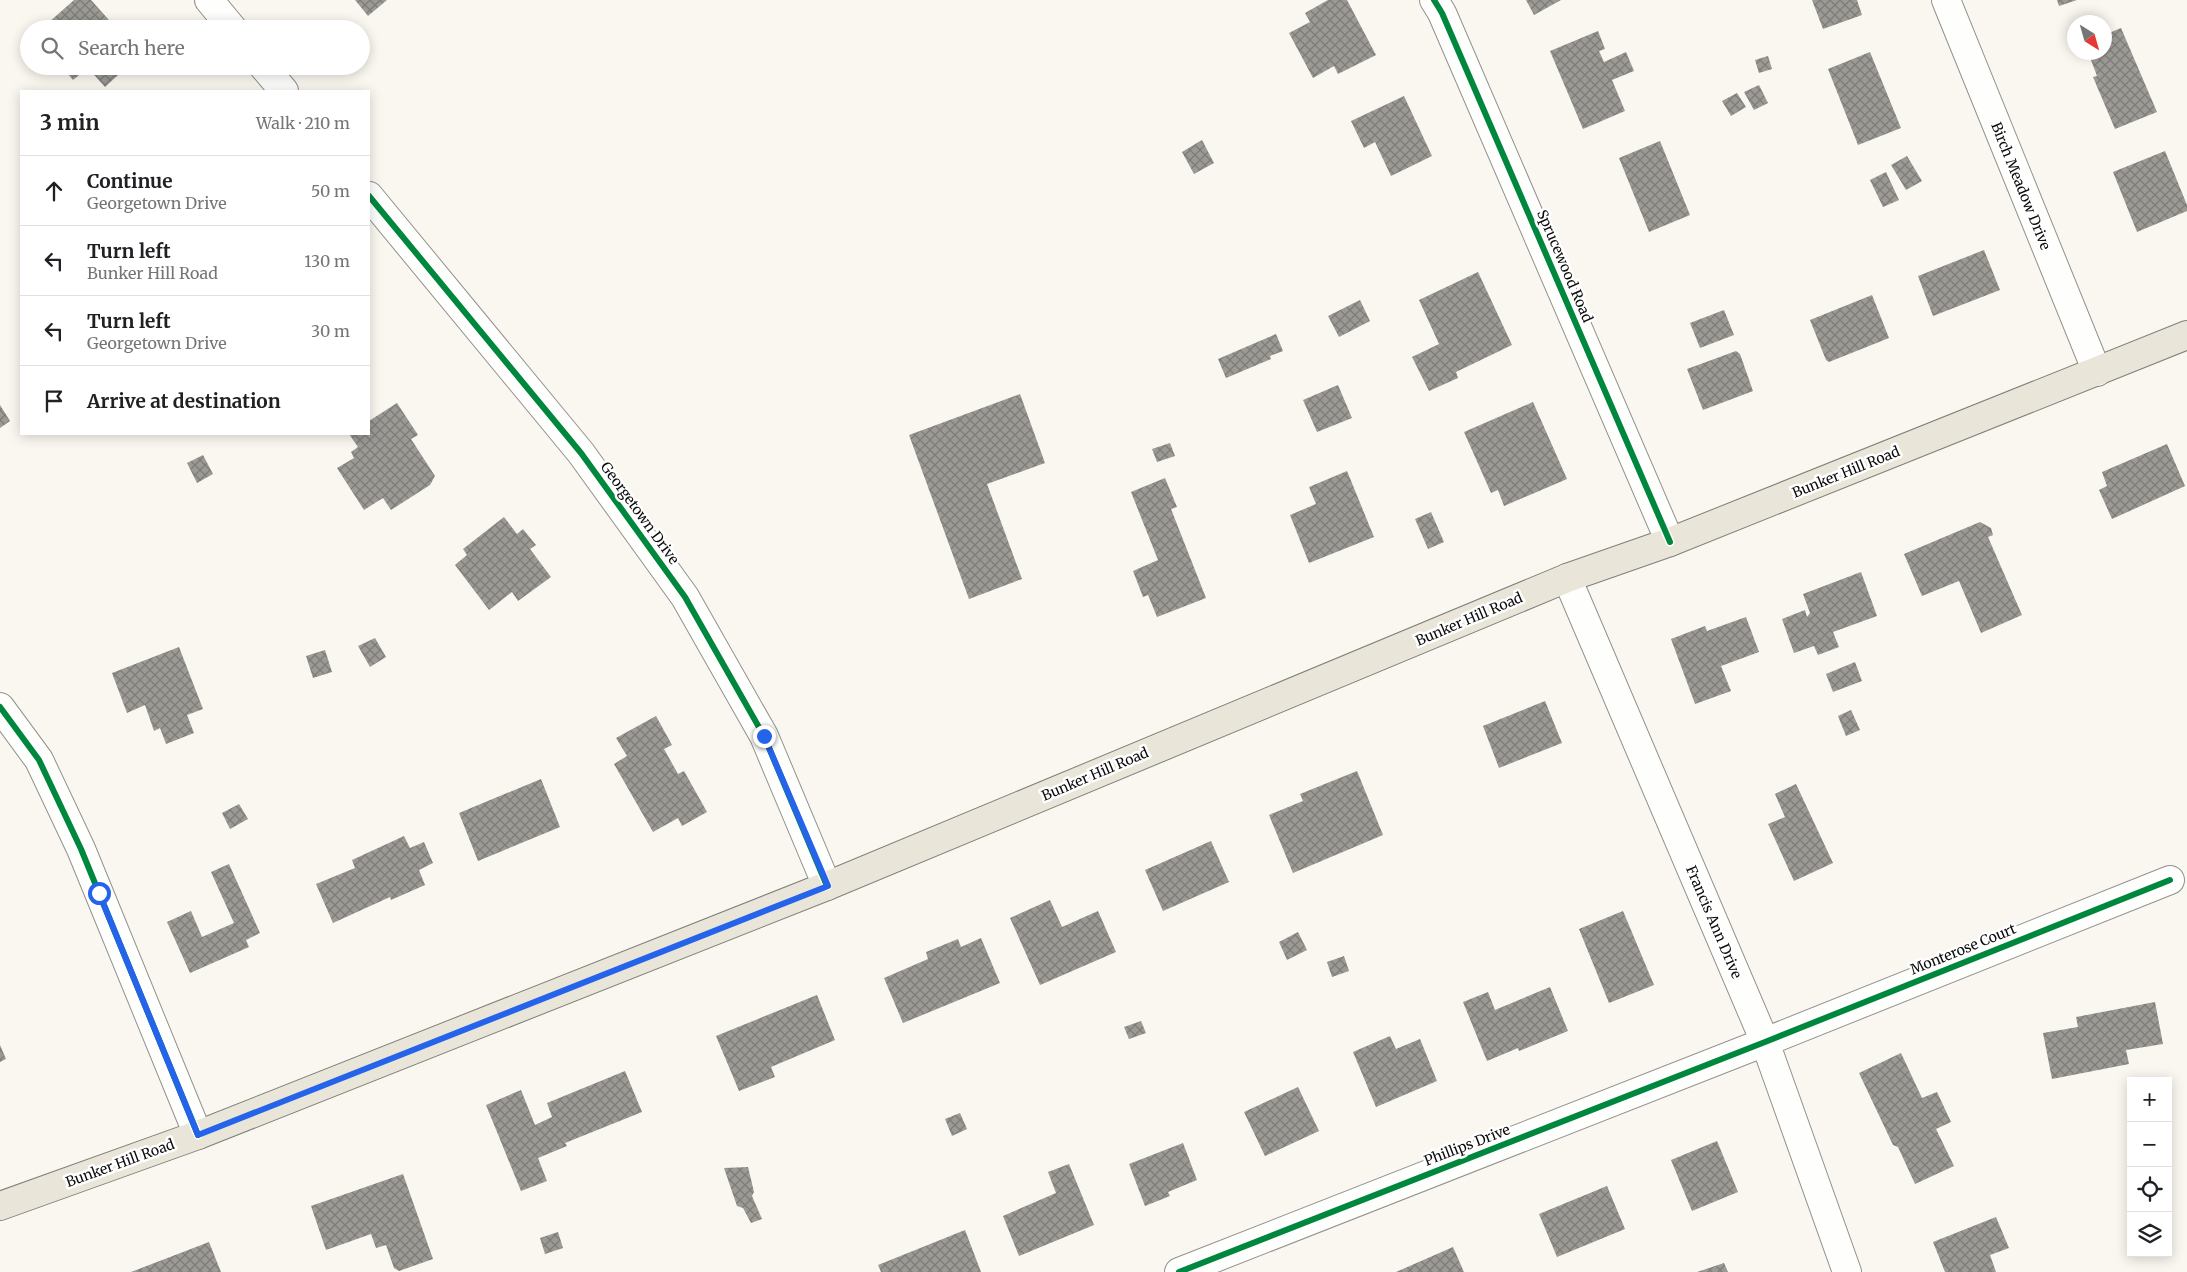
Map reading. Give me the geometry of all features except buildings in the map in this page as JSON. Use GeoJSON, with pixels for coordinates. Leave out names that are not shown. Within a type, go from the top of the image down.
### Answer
{"type":"FeatureCollection","features":[{"type":"Feature","properties":{"kind":"main road","name":"Bunker Hill Road"},"geometry":{"type":"LineString","coordinates":[[0,1206],[198,1135],[828,886],[1567,578],[1670,542],[2187,335]]}},
{"type":"Feature","properties":{"kind":"street"},"geometry":{"type":"LineString","coordinates":[[209,0],[226,20]]}},
{"type":"Feature","properties":{"kind":"street","name":"Sprucewood Road"},"geometry":{"type":"LineString","coordinates":[[1434,0],[1442,13],[1670,542]]}},
{"type":"Feature","properties":{"kind":"street","name":"Birch Meadow Drive"},"geometry":{"type":"LineString","coordinates":[[1946,0],[2097,372]]}},
{"type":"Feature","properties":{"kind":"street"},"geometry":{"type":"LineString","coordinates":[[271,75],[283,90]]}},
{"type":"Feature","properties":{"kind":"street","name":"Georgetown Drive"},"geometry":{"type":"LineString","coordinates":[[370,197],[580,453],[685,596],[764,736],[828,886]]}},
{"type":"Feature","properties":{"kind":"street","name":"Francis Ann Drive"},"geometry":{"type":"LineString","coordinates":[[1567,578],[1765,1042],[1847,1272]]}},
{"type":"Feature","properties":{"kind":"street"},"geometry":{"type":"LineString","coordinates":[[0,708],[39,760],[81,849],[198,1135]]}},
{"type":"Feature","properties":{"kind":"street","name":"Monterose Court"},"geometry":{"type":"LineString","coordinates":[[1765,1042],[2170,880]]}},
{"type":"Feature","properties":{"kind":"street","name":"Phillips Drive"},"geometry":{"type":"LineString","coordinates":[[1179,1272],[1765,1042]]}},
{"type":"Feature","properties":{"kind":"cycle path"},"geometry":{"type":"LineString","coordinates":[[1434,0],[1442,13],[1670,542]]}},
{"type":"Feature","properties":{"kind":"cycle path"},"geometry":{"type":"LineString","coordinates":[[370,197],[581,453],[685,597],[764,736],[827,886]]}},
{"type":"Feature","properties":{"kind":"cycle path"},"geometry":{"type":"LineString","coordinates":[[0,707],[39,760],[81,849],[198,1135]]}},
{"type":"Feature","properties":{"kind":"cycle path"},"geometry":{"type":"LineString","coordinates":[[1179,1272],[1765,1042],[2170,880]]}},
{"type":"Feature","properties":{"kind":"route"},"geometry":{"type":"LineString","coordinates":[[99,893],[198,1135],[828,886],[764,736]]}}]}
